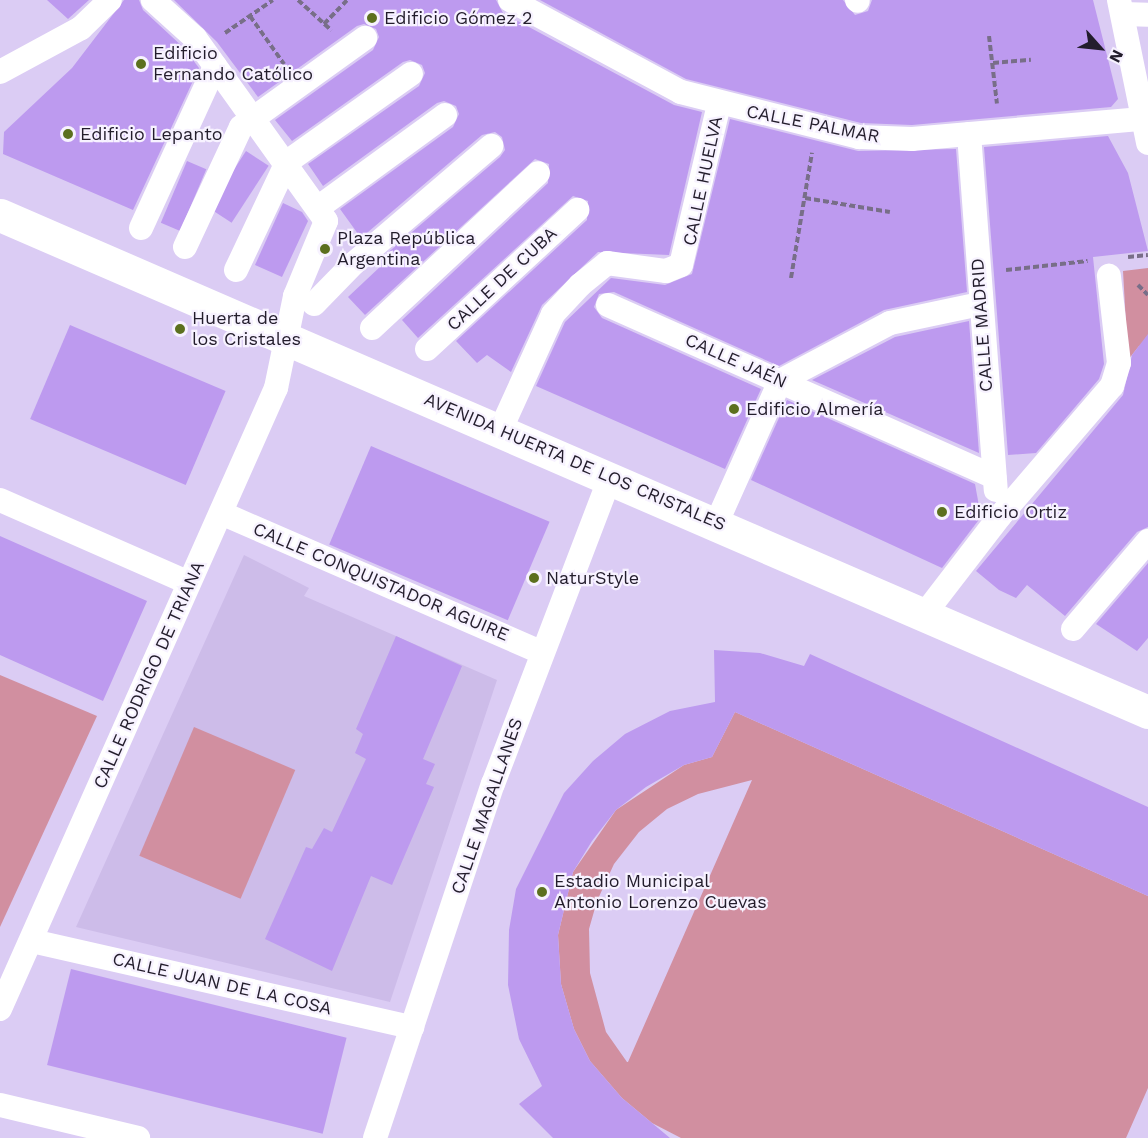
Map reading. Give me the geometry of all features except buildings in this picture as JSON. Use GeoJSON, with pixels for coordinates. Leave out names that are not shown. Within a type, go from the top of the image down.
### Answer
{"type":"FeatureCollection","features":[{"type":"Feature","properties":{"kind":"main road","name":"AVENIDA HUERTA DE LOS CRISTALES"},"geometry":{"type":"LineString","coordinates":[[5,217],[717,522],[923,615],[1148,712]]}},
{"type":"Feature","properties":{"kind":"street"},"geometry":{"type":"LineString","coordinates":[[0,72],[73,34],[110,0]]}},
{"type":"Feature","properties":{"kind":"street"},"geometry":{"type":"LineString","coordinates":[[153,0],[209,57],[319,207],[445,115]]}},
{"type":"Feature","properties":{"kind":"street","name":"CALLE PALMAR"},"geometry":{"type":"LineString","coordinates":[[510,0],[681,92],[816,129],[894,140],[1142,118]]}},
{"type":"Feature","properties":{"kind":"street"},"geometry":{"type":"LineString","coordinates":[[1148,15],[1121,7],[1148,143]]}},
{"type":"Feature","properties":{"kind":"street"},"geometry":{"type":"LineString","coordinates":[[185,247],[234,141],[253,116],[299,86],[342,37]]}},
{"type":"Feature","properties":{"kind":"street"},"geometry":{"type":"LineString","coordinates":[[141,228],[209,57]]}},
{"type":"Feature","properties":{"kind":"street"},"geometry":{"type":"LineString","coordinates":[[236,270],[287,162],[411,74]]}},
{"type":"Feature","properties":{"kind":"street","name":"CALLE HUELVA"},"geometry":{"type":"LineString","coordinates":[[500,431],[553,314],[600,266],[607,263],[666,271],[681,265],[719,104]]}},
{"type":"Feature","properties":{"kind":"street","name":"CALLE MADRID"},"geometry":{"type":"LineString","coordinates":[[969,134],[994,477],[1000,516]]}},
{"type":"Feature","properties":{"kind":"street"},"geometry":{"type":"LineString","coordinates":[[314,304],[352,264],[491,146]]}},
{"type":"Feature","properties":{"kind":"street"},"geometry":{"type":"LineString","coordinates":[[372,328],[538,173]]}},
{"type":"Feature","properties":{"kind":"street","name":"CALLE RODRIGO DE TRIANA"},"geometry":{"type":"LineString","coordinates":[[0,1009],[276,388],[295,296],[324,232],[326,221],[319,207]]}},
{"type":"Feature","properties":{"kind":"street","name":"CALLE DE CUBA"},"geometry":{"type":"LineString","coordinates":[[427,349],[577,210]]}},
{"type":"Feature","properties":{"kind":"street"},"geometry":{"type":"LineString","coordinates":[[923,615],[1000,516],[1112,386],[1119,363],[1107,265]]}},
{"type":"Feature","properties":{"kind":"street"},"geometry":{"type":"LineString","coordinates":[[717,522],[780,381],[890,324],[980,304]]}},
{"type":"Feature","properties":{"kind":"street","name":"CALLE JAÉN"},"geometry":{"type":"LineString","coordinates":[[608,305],[994,477]]}},
{"type":"Feature","properties":{"kind":"street","name":"CALLE MAGALLANES"},"geometry":{"type":"LineString","coordinates":[[375,1138],[541,652],[610,478]]}},
{"type":"Feature","properties":{"kind":"street"},"geometry":{"type":"LineString","coordinates":[[0,500],[189,583]]}},
{"type":"Feature","properties":{"kind":"street","name":"CALLE CONQUISTADOR AGUIRE"},"geometry":{"type":"LineString","coordinates":[[220,513],[541,652]]}},
{"type":"Feature","properties":{"kind":"street"},"geometry":{"type":"LineString","coordinates":[[1073,629],[1148,541]]}},
{"type":"Feature","properties":{"kind":"street","name":"CALLE JUAN DE LA COSA"},"geometry":{"type":"LineString","coordinates":[[32,941],[412,1027]]}},
{"type":"Feature","properties":{"kind":"street"},"geometry":{"type":"LineString","coordinates":[[0,1105],[138,1138]]}},
{"type":"Feature","properties":{"kind":"path"},"geometry":{"type":"LineString","coordinates":[[209,57],[250,16],[273,0]]}},
{"type":"Feature","properties":{"kind":"path"},"geometry":{"type":"LineString","coordinates":[[298,0],[342,37]]}},
{"type":"Feature","properties":{"kind":"path"},"geometry":{"type":"LineString","coordinates":[[342,37],[347,0]]}},
{"type":"Feature","properties":{"kind":"path"},"geometry":{"type":"LineString","coordinates":[[250,16],[299,86]]}},
{"type":"Feature","properties":{"kind":"path"},"geometry":{"type":"LineString","coordinates":[[989,36],[1001,131]]}},
{"type":"Feature","properties":{"kind":"path"},"geometry":{"type":"LineString","coordinates":[[993,63],[1031,60]]}},
{"type":"Feature","properties":{"kind":"path"},"geometry":{"type":"LineString","coordinates":[[791,278],[816,129]]}},
{"type":"Feature","properties":{"kind":"path"},"geometry":{"type":"LineString","coordinates":[[805,198],[890,212]]}},
{"type":"Feature","properties":{"kind":"path"},"geometry":{"type":"LineString","coordinates":[[979,273],[1107,265],[1148,255]]}},
{"type":"Feature","properties":{"kind":"shaded area"},"geometry":{"type":"Polygon","coordinates":[[[1148,268],[1148,344],[1139,346],[1128,360],[1123,271],[1148,268]]]}},
{"type":"Feature","properties":{"kind":"shaded area"},"geometry":{"type":"Polygon","coordinates":[[[244,555],[309,588],[304,596],[497,680],[390,1002],[76,927],[244,555]]]}},
{"type":"Feature","properties":{"kind":"shaded area"},"geometry":{"type":"Polygon","coordinates":[[[0,675],[97,716],[0,927],[0,675]]]}},
{"type":"Feature","properties":{"kind":"shaded area"},"geometry":{"type":"Polygon","coordinates":[[[735,712],[1148,896],[1148,1088],[1126,1138],[681,1138],[652,1123],[622,1098],[590,1061],[574,1029],[561,984],[558,935],[573,872],[616,810],[684,765],[712,757],[735,712]],[[752,780],[698,794],[667,809],[639,832],[614,864],[597,901],[589,929],[590,973],[606,1032],[628,1062],[752,780]]]}},
{"type":"Feature","properties":{"kind":"shaded area"},"geometry":{"type":"Polygon","coordinates":[[[194,727],[295,770],[241,899],[139,856],[194,727]]]}},
{"type":"Feature","properties":{"kind":"place","name":"Edificio Gómez 2"},"geometry":{"type":"Point","coordinates":[372,18]}},
{"type":"Feature","properties":{"kind":"place","name":"Edificio Fernando Católico"},"geometry":{"type":"Point","coordinates":[141,64]}},
{"type":"Feature","properties":{"kind":"place","name":"Edificio Lepanto"},"geometry":{"type":"Point","coordinates":[68,134]}},
{"type":"Feature","properties":{"kind":"place","name":"Plaza República Argentina"},"geometry":{"type":"Point","coordinates":[325,249]}},
{"type":"Feature","properties":{"kind":"place","name":"Huerta de los Cristales"},"geometry":{"type":"Point","coordinates":[180,329]}},
{"type":"Feature","properties":{"kind":"place","name":"Edificio Almería"},"geometry":{"type":"Point","coordinates":[734,409]}},
{"type":"Feature","properties":{"kind":"place","name":"Edificio Ortiz"},"geometry":{"type":"Point","coordinates":[942,512]}},
{"type":"Feature","properties":{"kind":"place","name":"NaturStyle"},"geometry":{"type":"Point","coordinates":[534,578]}},
{"type":"Feature","properties":{"kind":"place","name":"Estadio Municipal Antonio Lorenzo Cuevas"},"geometry":{"type":"Point","coordinates":[542,892]}}]}
